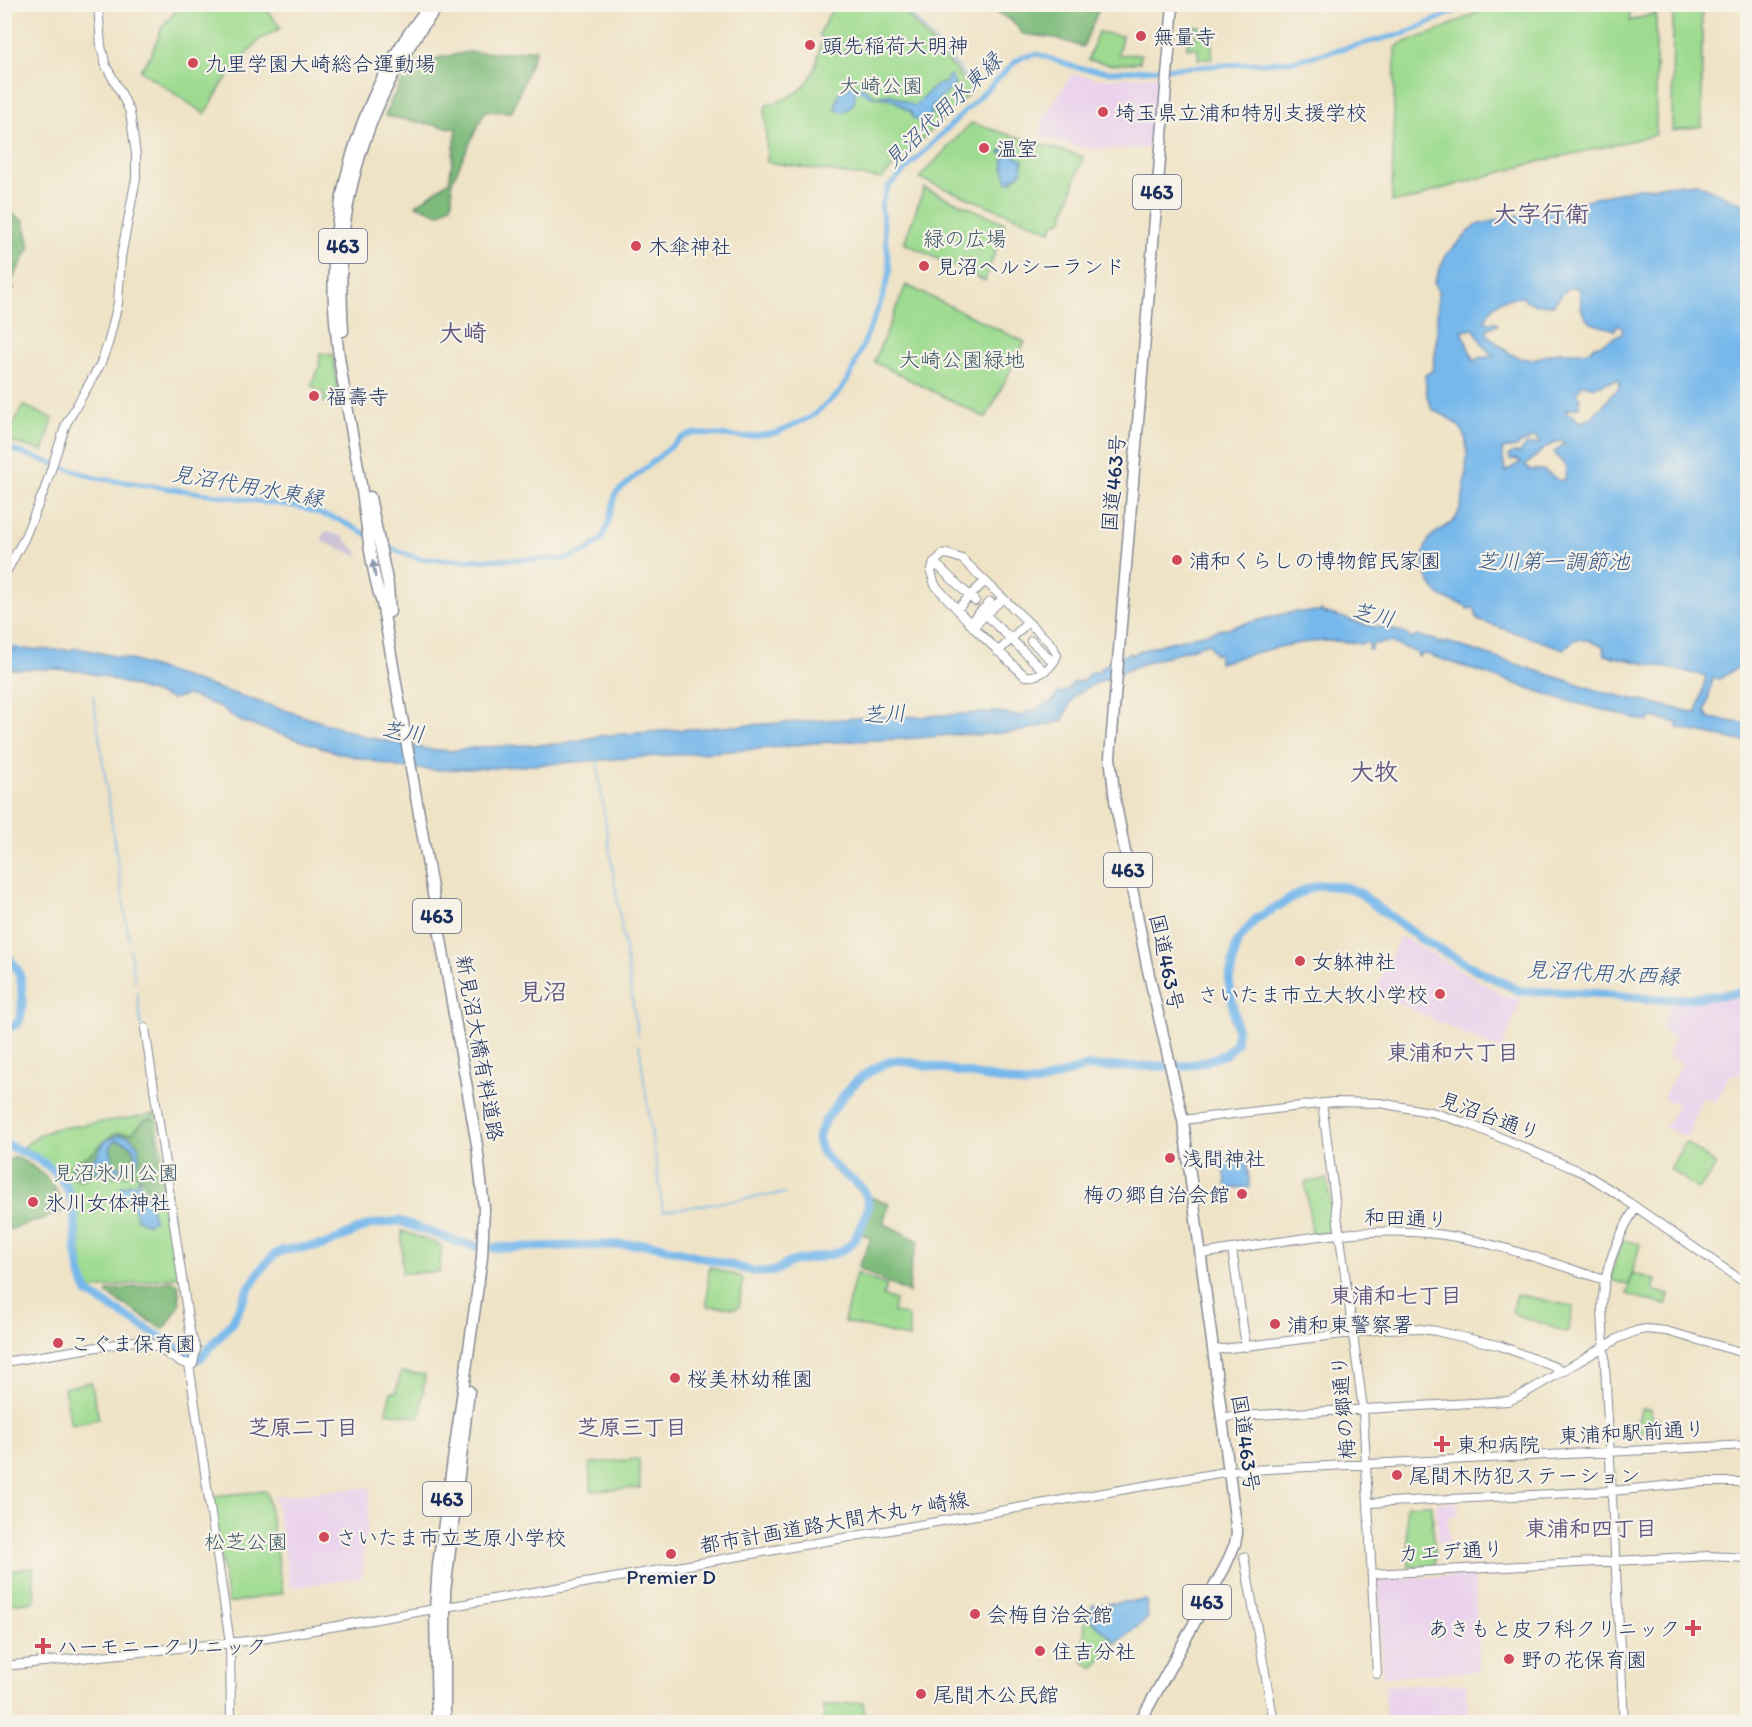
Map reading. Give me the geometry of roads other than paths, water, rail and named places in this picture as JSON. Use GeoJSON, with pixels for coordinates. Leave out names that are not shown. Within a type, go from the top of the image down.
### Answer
{"type":"FeatureCollection","features":[{"type":"Feature","properties":{"kind":"highway","name":"463"},"geometry":{"type":"LineString","coordinates":[[368,505],[342,369],[334,307],[334,274],[341,200],[357,141],[376,92],[400,48],[432,4]]}},
{"type":"Feature","properties":{"kind":"highway","name":"463"},"geometry":{"type":"LineString","coordinates":[[368,505],[344,337],[341,273],[344,231],[356,171],[374,118],[404,56],[440,4]]}},
{"type":"Feature","properties":{"kind":"highway","name":"国道463号"},"geometry":{"type":"LineString","coordinates":[[1140,1722],[1226,1567],[1235,1544],[1236,1521],[1183,1120],[1147,966],[1112,783],[1110,743],[1173,4]]}},
{"type":"Feature","properties":{"kind":"highway","name":"新見沼大橋有料道路"},"geometry":{"type":"LineString","coordinates":[[368,505],[376,587],[382,603],[480,1168],[484,1208],[475,1332],[442,1533],[439,1609]]}},
{"type":"Feature","properties":{"kind":"highway","name":"463"},"geometry":{"type":"LineString","coordinates":[[437,1722],[439,1609]]}},
{"type":"Feature","properties":{"kind":"highway","name":"463"},"geometry":{"type":"LineString","coordinates":[[439,1609],[445,1722]]}},
{"type":"Feature","properties":{"kind":"street"},"geometry":{"type":"LineString","coordinates":[[4,576],[24,539],[54,463],[66,424],[100,365],[113,329],[118,303],[121,257],[136,178],[136,155],[130,112],[106,66],[101,46],[98,4]]}},
{"type":"Feature","properties":{"kind":"street"},"geometry":{"type":"LineString","coordinates":[[942,555],[958,556],[1039,633],[1056,652],[1053,662],[1035,676],[1025,676],[969,623],[933,582],[931,572],[934,562],[942,555]]}},
{"type":"Feature","properties":{"kind":"street"},"geometry":{"type":"LineString","coordinates":[[934,562],[973,599]]}},
{"type":"Feature","properties":{"kind":"street"},"geometry":{"type":"LineString","coordinates":[[957,609],[973,599],[985,581]]}},
{"type":"Feature","properties":{"kind":"street"},"geometry":{"type":"LineString","coordinates":[[969,623],[986,615],[999,594]]}},
{"type":"Feature","properties":{"kind":"street"},"geometry":{"type":"LineString","coordinates":[[969,623],[999,594]]}},
{"type":"Feature","properties":{"kind":"street"},"geometry":{"type":"LineString","coordinates":[[986,615],[1044,671]]}},
{"type":"Feature","properties":{"kind":"street"},"geometry":{"type":"LineString","coordinates":[[998,652],[1028,622]]}},
{"type":"Feature","properties":{"kind":"street"},"geometry":{"type":"LineString","coordinates":[[1022,650],[1039,633]]}},
{"type":"Feature","properties":{"kind":"street"},"geometry":{"type":"LineString","coordinates":[[1031,641],[1053,662]]}},
{"type":"Feature","properties":{"kind":"street"},"geometry":{"type":"LineString","coordinates":[[145,1028],[190,1332],[195,1342],[195,1353],[191,1364],[230,1643],[231,1722]]}},
{"type":"Feature","properties":{"kind":"street","name":"見沼台通り"},"geometry":{"type":"LineString","coordinates":[[1183,1120],[1322,1102],[1396,1105],[1453,1118],[1574,1168],[1605,1186],[1748,1285]]}},
{"type":"Feature","properties":{"kind":"street","name":"梅の郷通り"},"geometry":{"type":"LineString","coordinates":[[1322,1102],[1363,1410],[1377,1674]]}},
{"type":"Feature","properties":{"kind":"street"},"geometry":{"type":"LineString","coordinates":[[1624,1722],[1602,1310],[1605,1280],[1615,1245],[1636,1207]]}},
{"type":"Feature","properties":{"kind":"street","name":"和田通り"},"geometry":{"type":"LineString","coordinates":[[1201,1254],[1339,1235],[1429,1233],[1467,1239],[1605,1280]]}},
{"type":"Feature","properties":{"kind":"street"},"geometry":{"type":"LineString","coordinates":[[1232,1249],[1246,1347]]}},
{"type":"Feature","properties":{"kind":"street"},"geometry":{"type":"LineString","coordinates":[[1214,1350],[1399,1328],[1436,1331],[1501,1346],[1565,1371]]}},
{"type":"Feature","properties":{"kind":"street"},"geometry":{"type":"LineString","coordinates":[[1223,1417],[1508,1401],[1629,1333],[1646,1329],[1656,1329],[1748,1354]]}},
{"type":"Feature","properties":{"kind":"street"},"geometry":{"type":"LineString","coordinates":[[4,1362],[141,1340],[185,1365],[191,1364]]}},
{"type":"Feature","properties":{"kind":"street","name":"東浦和駅前通り"},"geometry":{"type":"LineString","coordinates":[[1230,1471],[1748,1444]]}},
{"type":"Feature","properties":{"kind":"street","name":"都市計画道路大間木丸ヶ崎線"},"geometry":{"type":"LineString","coordinates":[[4,1666],[230,1643],[439,1609],[1230,1471]]}},
{"type":"Feature","properties":{"kind":"street"},"geometry":{"type":"LineString","coordinates":[[1369,1503],[1612,1491],[1704,1482],[1748,1482]]}},
{"type":"Feature","properties":{"kind":"street","name":"カエデ通り"},"geometry":{"type":"LineString","coordinates":[[1372,1574],[1708,1556],[1748,1558]]}},
{"type":"Feature","properties":{"kind":"street"},"geometry":{"type":"LineString","coordinates":[[1245,1557],[1274,1722]]}},
{"type":"Feature","properties":{"kind":"water"},"geometry":{"type":"Polygon","coordinates":[[[950,75],[955,85],[932,106],[931,115],[923,122],[914,119],[910,111],[893,100],[869,96],[859,90],[855,93],[854,102],[850,108],[844,112],[835,110],[838,95],[850,85],[862,87],[875,96],[892,95],[914,106],[936,86],[946,83],[950,75]]]}},
{"type":"Feature","properties":{"kind":"water"},"geometry":{"type":"Polygon","coordinates":[[[1012,144],[1019,146],[1015,150],[1016,157],[1023,160],[1021,173],[1015,178],[1012,177],[1013,181],[1007,182],[1003,160],[1008,154],[1000,153],[1005,146],[1009,147],[1012,144]]]}},
{"type":"Feature","properties":{"kind":"water","name":"芝川第一調節池"},"geometry":{"type":"Polygon","coordinates":[[[1696,183],[1747,206],[1747,662],[1719,679],[1713,678],[1705,712],[1709,718],[1747,724],[1747,742],[1677,728],[1678,723],[1651,717],[1649,722],[1561,699],[1426,654],[1419,657],[1416,652],[1390,642],[1373,644],[1369,650],[1370,644],[1364,642],[1361,644],[1343,641],[1307,642],[1219,663],[1219,654],[1215,655],[1209,643],[1142,664],[1092,685],[1074,696],[1062,721],[1021,731],[812,743],[491,768],[436,770],[403,768],[339,753],[240,721],[220,707],[188,695],[172,699],[106,677],[80,671],[5,669],[4,649],[70,650],[77,648],[128,659],[367,737],[425,749],[451,751],[480,747],[560,744],[600,736],[886,716],[925,717],[998,712],[1019,716],[1052,702],[1057,694],[1067,690],[1073,683],[1083,681],[1090,673],[1100,671],[1101,667],[1108,664],[1111,657],[1113,659],[1131,653],[1132,655],[1163,644],[1279,615],[1295,612],[1320,612],[1321,610],[1367,625],[1397,631],[1412,639],[1417,636],[1436,640],[1438,645],[1441,641],[1444,645],[1447,642],[1606,693],[1697,713],[1706,676],[1605,655],[1604,647],[1588,640],[1575,639],[1564,649],[1477,620],[1474,608],[1467,609],[1466,606],[1444,598],[1435,591],[1427,577],[1424,561],[1426,545],[1430,538],[1452,522],[1459,513],[1466,478],[1467,452],[1464,434],[1454,422],[1432,409],[1427,396],[1425,375],[1432,371],[1436,350],[1438,291],[1434,283],[1446,255],[1476,225],[1639,188],[1696,183]],[[1571,287],[1553,305],[1537,305],[1525,300],[1524,297],[1500,301],[1492,308],[1485,320],[1496,322],[1498,325],[1488,328],[1487,334],[1513,355],[1527,359],[1558,352],[1586,352],[1622,333],[1623,328],[1617,324],[1615,330],[1594,324],[1586,319],[1581,307],[1579,288],[1571,287]],[[1474,329],[1462,331],[1474,362],[1478,358],[1494,356],[1485,348],[1474,329]],[[1618,379],[1594,387],[1583,384],[1577,392],[1580,398],[1579,407],[1566,410],[1566,413],[1574,416],[1579,422],[1590,419],[1610,395],[1617,391],[1620,384],[1618,379]],[[1533,437],[1517,447],[1502,449],[1505,472],[1521,462],[1516,459],[1510,460],[1509,455],[1520,453],[1526,445],[1542,443],[1533,437]],[[1562,440],[1550,445],[1525,466],[1530,470],[1543,470],[1560,481],[1565,479],[1566,467],[1554,452],[1565,443],[1562,440]]]}},
{"type":"Feature","properties":{"kind":"water"},"geometry":{"type":"Polygon","coordinates":[[[120,1135],[129,1136],[138,1145],[139,1158],[135,1166],[129,1171],[107,1168],[76,1177],[109,1163],[108,1158],[74,1171],[73,1169],[96,1157],[105,1141],[120,1135]],[[115,1140],[110,1148],[113,1162],[121,1168],[129,1166],[135,1157],[132,1147],[115,1140]]]}},
{"type":"Feature","properties":{"kind":"water"},"geometry":{"type":"Polygon","coordinates":[[[1246,1158],[1250,1187],[1227,1189],[1224,1159],[1246,1158]]]}},
{"type":"Feature","properties":{"kind":"water"},"geometry":{"type":"Polygon","coordinates":[[[139,1177],[148,1195],[148,1203],[151,1205],[154,1220],[148,1224],[137,1219],[130,1199],[120,1195],[121,1186],[137,1183],[139,1177]]]}},
{"type":"Feature","properties":{"kind":"water"},"geometry":{"type":"Polygon","coordinates":[[[1146,1600],[1148,1618],[1117,1643],[1091,1620],[1092,1605],[1146,1600]]]}},
{"type":"Feature","properties":{"kind":"waterway"},"geometry":{"type":"LineString","coordinates":[[902,4],[973,85]]}},
{"type":"Feature","properties":{"kind":"waterway","name":"見沼代用水東縁"},"geometry":{"type":"LineString","coordinates":[[381,542],[399,552],[421,559],[565,559],[587,551],[601,540],[616,493],[682,437],[694,433],[744,437],[776,433],[811,417],[839,393],[851,374],[882,299],[890,271],[881,205],[888,187],[1016,61],[1023,57],[1037,54],[1078,68],[1110,72],[1293,61],[1406,33],[1471,4]]}},
{"type":"Feature","properties":{"kind":"waterway","name":"見沼代用水東縁"},"geometry":{"type":"LineString","coordinates":[[4,447],[96,478],[299,507],[339,520],[368,535]]}},
{"type":"Feature","properties":{"kind":"waterway"},"geometry":{"type":"LineString","coordinates":[[4,642],[23,650]]}},
{"type":"Feature","properties":{"kind":"waterway"},"geometry":{"type":"LineString","coordinates":[[93,695],[129,940]]}},
{"type":"Feature","properties":{"kind":"waterway"},"geometry":{"type":"LineString","coordinates":[[598,760],[638,1036]]}},
{"type":"Feature","properties":{"kind":"waterway","name":"見沼代用水西縁"},"geometry":{"type":"LineString","coordinates":[[493,1248],[647,1244],[763,1272],[775,1271],[791,1262],[845,1249],[854,1240],[866,1214],[868,1201],[863,1189],[825,1155],[818,1138],[826,1119],[850,1088],[862,1077],[884,1064],[898,1060],[1024,1084],[1040,1082],[1085,1067],[1183,1066],[1226,1054],[1236,1043],[1237,1032],[1229,981],[1237,942],[1256,919],[1307,889],[1320,885],[1345,887],[1360,893],[1420,938],[1520,991],[1591,993],[1652,999],[1679,999],[1748,992]]}},
{"type":"Feature","properties":{"kind":"waterway"},"geometry":{"type":"LineString","coordinates":[[130,950],[135,983]]}},
{"type":"Feature","properties":{"kind":"waterway","name":"見沼代用水西縁"},"geometry":{"type":"LineString","coordinates":[[4,952],[18,971],[22,998],[18,1023],[4,1028]]}},
{"type":"Feature","properties":{"kind":"waterway"},"geometry":{"type":"LineString","coordinates":[[137,992],[141,1025]]}},
{"type":"Feature","properties":{"kind":"waterway"},"geometry":{"type":"LineString","coordinates":[[639,1045],[663,1211],[785,1193]]}},
{"type":"Feature","properties":{"kind":"waterway","name":"見沼代用水西縁"},"geometry":{"type":"LineString","coordinates":[[4,1144],[36,1158],[63,1181],[72,1202],[77,1253],[88,1293],[196,1359],[205,1353],[233,1321],[249,1288],[265,1264],[274,1255],[284,1250],[324,1245],[369,1225],[399,1221],[458,1242],[477,1246]]}},
{"type":"Feature","properties":{"kind":"place","name":"無量寺"},"geometry":{"type":"Point","coordinates":[1141,36]}},
{"type":"Feature","properties":{"kind":"place","name":"頭先稲荷大明神"},"geometry":{"type":"Point","coordinates":[810,45]}},
{"type":"Feature","properties":{"kind":"place","name":"九里学園大崎総合運動場"},"geometry":{"type":"Point","coordinates":[193,63]}},
{"type":"Feature","properties":{"kind":"place","name":"埼玉県立浦和特別支援学校"},"geometry":{"type":"Point","coordinates":[1103,112]}},
{"type":"Feature","properties":{"kind":"place","name":"温室"},"geometry":{"type":"Point","coordinates":[984,148]}},
{"type":"Feature","properties":{"kind":"place","name":"木傘神社"},"geometry":{"type":"Point","coordinates":[636,246]}},
{"type":"Feature","properties":{"kind":"place","name":"見沼ヘルシーランド"},"geometry":{"type":"Point","coordinates":[924,266]}},
{"type":"Feature","properties":{"kind":"place","name":"福壽寺"},"geometry":{"type":"Point","coordinates":[314,396]}},
{"type":"Feature","properties":{"kind":"place","name":"浦和くらしの博物館民家園"},"geometry":{"type":"Point","coordinates":[1177,560]}},
{"type":"Feature","properties":{"kind":"place","name":"女躰神社"},"geometry":{"type":"Point","coordinates":[1300,961]}},
{"type":"Feature","properties":{"kind":"place","name":"さいたま市立大牧小学校"},"geometry":{"type":"Point","coordinates":[1440,994]}},
{"type":"Feature","properties":{"kind":"place","name":"浅間神社"},"geometry":{"type":"Point","coordinates":[1170,1158]}},
{"type":"Feature","properties":{"kind":"place","name":"梅の郷自治会館"},"geometry":{"type":"Point","coordinates":[1242,1194]}},
{"type":"Feature","properties":{"kind":"place","name":"氷川女体神社"},"geometry":{"type":"Point","coordinates":[33,1202]}},
{"type":"Feature","properties":{"kind":"place","name":"浦和東警察署"},"geometry":{"type":"Point","coordinates":[1275,1324]}},
{"type":"Feature","properties":{"kind":"place","name":"こぐま保育園"},"geometry":{"type":"Point","coordinates":[58,1343]}},
{"type":"Feature","properties":{"kind":"place","name":"桜美林幼稚園"},"geometry":{"type":"Point","coordinates":[675,1378]}},
{"type":"Feature","properties":{"kind":"place","name":"東和病院"},"geometry":{"type":"Point","coordinates":[1442,1444]}},
{"type":"Feature","properties":{"kind":"place","name":"尾間木防犯ステーション"},"geometry":{"type":"Point","coordinates":[1397,1475]}},
{"type":"Feature","properties":{"kind":"place","name":"さいたま市立芝原小学校"},"geometry":{"type":"Point","coordinates":[324,1537]}},
{"type":"Feature","properties":{"kind":"place","name":"Premier D"},"geometry":{"type":"Point","coordinates":[671,1554]}},
{"type":"Feature","properties":{"kind":"place","name":"会梅自治会館"},"geometry":{"type":"Point","coordinates":[975,1614]}},
{"type":"Feature","properties":{"kind":"place","name":"あきもと皮フ科クリニック"},"geometry":{"type":"Point","coordinates":[1693,1628]}},
{"type":"Feature","properties":{"kind":"place","name":"ハーモニークリニック"},"geometry":{"type":"Point","coordinates":[43,1646]}},
{"type":"Feature","properties":{"kind":"place","name":"住吉分社"},"geometry":{"type":"Point","coordinates":[1040,1651]}},
{"type":"Feature","properties":{"kind":"place","name":"野の花保育園"},"geometry":{"type":"Point","coordinates":[1509,1659]}},
{"type":"Feature","properties":{"kind":"place","name":"尾間木公民館"},"geometry":{"type":"Point","coordinates":[921,1694]}},
{"type":"Feature","properties":{"kind":"district","name":"大字行衛"},"geometry":{"type":"Point","coordinates":[1541,213]}},
{"type":"Feature","properties":{"kind":"district","name":"大崎"},"geometry":{"type":"Point","coordinates":[463,332]}},
{"type":"Feature","properties":{"kind":"district","name":"大牧"},"geometry":{"type":"Point","coordinates":[1374,771]}},
{"type":"Feature","properties":{"kind":"district","name":"見沼"},"geometry":{"type":"Point","coordinates":[543,991]}},
{"type":"Feature","properties":{"kind":"district","name":"東浦和六丁目"},"geometry":{"type":"Point","coordinates":[1453,1052]}},
{"type":"Feature","properties":{"kind":"district","name":"東浦和七丁目"},"geometry":{"type":"Point","coordinates":[1396,1295]}},
{"type":"Feature","properties":{"kind":"district","name":"芝原二丁目"},"geometry":{"type":"Point","coordinates":[303,1427]}},
{"type":"Feature","properties":{"kind":"district","name":"芝原三丁目"},"geometry":{"type":"Point","coordinates":[632,1427]}},
{"type":"Feature","properties":{"kind":"district","name":"東浦和四丁目"},"geometry":{"type":"Point","coordinates":[1591,1528]}},
{"type":"Feature","properties":{"kind":"park label","name":"大崎公園"},"geometry":{"type":"Point","coordinates":[881,85]}},
{"type":"Feature","properties":{"kind":"park label","name":"緑の広場"},"geometry":{"type":"Point","coordinates":[965,238]}},
{"type":"Feature","properties":{"kind":"park label","name":"大崎公園緑地"},"geometry":{"type":"Point","coordinates":[962,359]}},
{"type":"Feature","properties":{"kind":"park label","name":"見沼氷川公園"},"geometry":{"type":"Point","coordinates":[116,1172]}},
{"type":"Feature","properties":{"kind":"park label","name":"松芝公園"},"geometry":{"type":"Point","coordinates":[246,1541]}},
{"type":"Feature","properties":{"kind":"water label","name":"芝川"},"geometry":{"type":"Point","coordinates":[1373,615]}},
{"type":"Feature","properties":{"kind":"water label","name":"芝川"},"geometry":{"type":"Point","coordinates":[884,714]}},
{"type":"Feature","properties":{"kind":"water label","name":"芝川"},"geometry":{"type":"Point","coordinates":[403,732]}}]}
